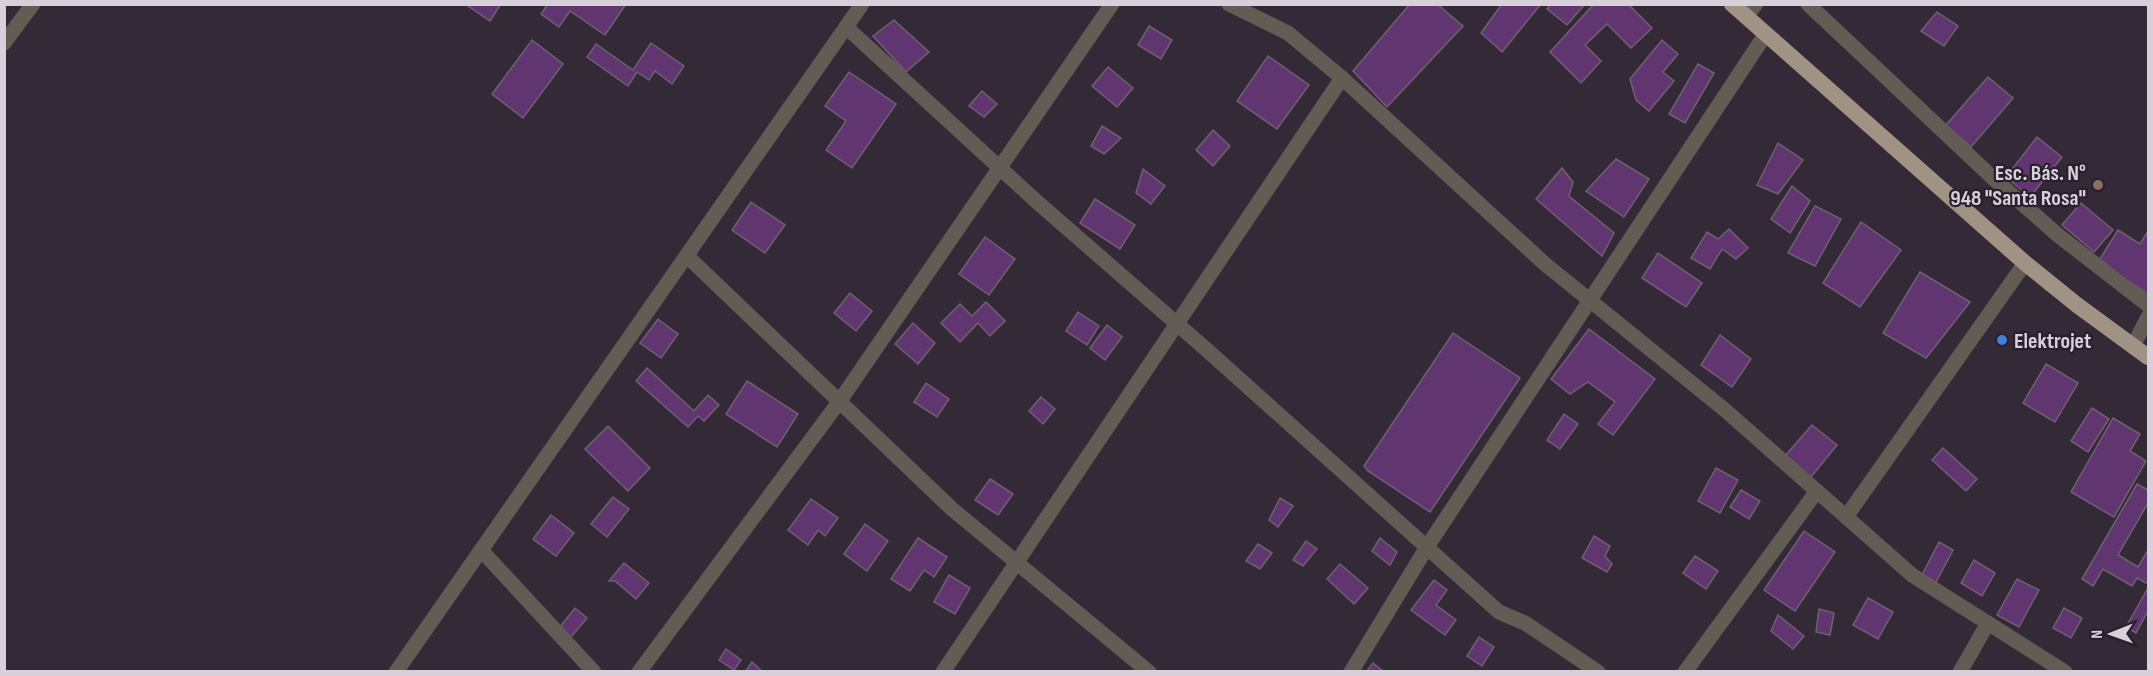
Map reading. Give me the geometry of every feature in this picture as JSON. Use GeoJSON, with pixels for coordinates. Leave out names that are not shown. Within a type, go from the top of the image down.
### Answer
{"type":"FeatureCollection","features":[{"type":"Feature","properties":{"kind":"highway"},"geometry":{"type":"LineString","coordinates":[[1732,4],[1751,11],[1765,35],[2025,263],[2148,357]]}},
{"type":"Feature","properties":{"kind":"street"},"geometry":{"type":"LineString","coordinates":[[4,43],[33,4]]}},
{"type":"Feature","properties":{"kind":"street"},"geometry":{"type":"LineString","coordinates":[[396,672],[862,4]]}},
{"type":"Feature","properties":{"kind":"street"},"geometry":{"type":"LineString","coordinates":[[639,672],[839,402],[1112,4]]}},
{"type":"Feature","properties":{"kind":"street"},"geometry":{"type":"LineString","coordinates":[[1229,4],[1288,33],[1342,78],[1545,264],[1725,410],[1912,575],[2065,672]]}},
{"type":"Feature","properties":{"kind":"street"},"geometry":{"type":"LineString","coordinates":[[1808,4],[2051,229],[2148,305]]}},
{"type":"Feature","properties":{"kind":"street"},"geometry":{"type":"LineString","coordinates":[[846,27],[1001,169],[1499,612],[1525,623],[1598,672]]}},
{"type":"Feature","properties":{"kind":"street"},"geometry":{"type":"LineString","coordinates":[[1350,672],[1427,547],[1765,35]]}},
{"type":"Feature","properties":{"kind":"street"},"geometry":{"type":"LineString","coordinates":[[943,672],[1342,78]]}},
{"type":"Feature","properties":{"kind":"street"},"geometry":{"type":"LineString","coordinates":[[687,256],[952,509],[1149,672]]}},
{"type":"Feature","properties":{"kind":"street"},"geometry":{"type":"LineString","coordinates":[[1846,517],[2025,263]]}},
{"type":"Feature","properties":{"kind":"street"},"geometry":{"type":"LineString","coordinates":[[2133,346],[2148,316]]}},
{"type":"Feature","properties":{"kind":"street"},"geometry":{"type":"LineString","coordinates":[[1685,672],[1817,491]]}},
{"type":"Feature","properties":{"kind":"street"},"geometry":{"type":"LineString","coordinates":[[481,550],[594,672]]}},
{"type":"Feature","properties":{"kind":"street"},"geometry":{"type":"LineString","coordinates":[[1959,672],[1988,623]]}},
{"type":"Feature","properties":{"kind":"building"},"geometry":{"type":"Polygon","coordinates":[[[465,4],[501,4],[490,21],[465,4]]]}},
{"type":"Feature","properties":{"kind":"building"},"geometry":{"type":"Polygon","coordinates":[[[548,4],[626,4],[605,35],[570,11],[559,27],[541,14],[548,4]]]}},
{"type":"Feature","properties":{"kind":"building"},"geometry":{"type":"Polygon","coordinates":[[[1410,4],[1437,4],[1463,26],[1387,107],[1353,71],[1410,4]]]}},
{"type":"Feature","properties":{"kind":"building"},"geometry":{"type":"Polygon","coordinates":[[[1502,4],[1541,4],[1502,52],[1481,33],[1502,4]]]}},
{"type":"Feature","properties":{"kind":"building"},"geometry":{"type":"Polygon","coordinates":[[[1551,4],[1585,4],[1567,25],[1547,9],[1551,4]]]}},
{"type":"Feature","properties":{"kind":"building"},"geometry":{"type":"Polygon","coordinates":[[[1594,4],[1628,4],[1652,28],[1631,48],[1607,24],[1585,45],[1601,61],[1581,83],[1550,52],[1594,4]]]}},
{"type":"Feature","properties":{"kind":"building"},"geometry":{"type":"Polygon","coordinates":[[[1937,12],[1958,26],[1944,46],[1921,31],[1937,12]]]}},
{"type":"Feature","properties":{"kind":"building"},"geometry":{"type":"Polygon","coordinates":[[[894,20],[929,52],[906,72],[873,36],[894,20]]]}},
{"type":"Feature","properties":{"kind":"building"},"geometry":{"type":"Polygon","coordinates":[[[1149,26],[1172,40],[1161,59],[1138,45],[1149,26]]]}},
{"type":"Feature","properties":{"kind":"building"},"geometry":{"type":"Polygon","coordinates":[[[532,40],[563,64],[523,118],[492,94],[532,40]]]}},
{"type":"Feature","properties":{"kind":"building"},"geometry":{"type":"Polygon","coordinates":[[[1662,40],[1678,54],[1663,72],[1674,81],[1649,111],[1636,100],[1630,79],[1662,40]]]}},
{"type":"Feature","properties":{"kind":"building"},"geometry":{"type":"Polygon","coordinates":[[[651,43],[684,66],[672,84],[655,71],[649,80],[637,72],[628,86],[587,57],[596,44],[633,70],[651,43]]]}},
{"type":"Feature","properties":{"kind":"building"},"geometry":{"type":"Polygon","coordinates":[[[1268,56],[1309,85],[1277,129],[1237,101],[1268,56]]]}},
{"type":"Feature","properties":{"kind":"building"},"geometry":{"type":"Polygon","coordinates":[[[1698,64],[1714,73],[1685,123],[1669,114],[1698,64]]]}},
{"type":"Feature","properties":{"kind":"building"},"geometry":{"type":"Polygon","coordinates":[[[1108,67],[1133,88],[1117,107],[1092,86],[1108,67]]]}},
{"type":"Feature","properties":{"kind":"building"},"geometry":{"type":"Polygon","coordinates":[[[849,72],[896,104],[852,168],[826,150],[846,121],[825,106],[849,72]]]}},
{"type":"Feature","properties":{"kind":"building"},"geometry":{"type":"Polygon","coordinates":[[[1988,77],[2013,98],[1971,147],[1946,125],[1988,77]]]}},
{"type":"Feature","properties":{"kind":"building"},"geometry":{"type":"Polygon","coordinates":[[[982,91],[997,104],[984,117],[969,106],[982,91]]]}},
{"type":"Feature","properties":{"kind":"building"},"geometry":{"type":"Polygon","coordinates":[[[1102,126],[1121,138],[1104,154],[1091,146],[1102,126]]]}},
{"type":"Feature","properties":{"kind":"building"},"geometry":{"type":"Polygon","coordinates":[[[1213,130],[1230,146],[1213,166],[1196,150],[1213,130]]]}},
{"type":"Feature","properties":{"kind":"building"},"geometry":{"type":"Polygon","coordinates":[[[2037,137],[2062,157],[2030,197],[2006,177],[2037,137]]]}},
{"type":"Feature","properties":{"kind":"building"},"geometry":{"type":"Polygon","coordinates":[[[1778,143],[1803,160],[1778,194],[1757,185],[1778,143]]]}},
{"type":"Feature","properties":{"kind":"building"},"geometry":{"type":"Polygon","coordinates":[[[1616,159],[1649,179],[1624,217],[1586,191],[1616,159]]]}},
{"type":"Feature","properties":{"kind":"building"},"geometry":{"type":"Polygon","coordinates":[[[1562,168],[1573,182],[1569,196],[1614,233],[1602,256],[1536,199],[1562,168]]]}},
{"type":"Feature","properties":{"kind":"building"},"geometry":{"type":"Polygon","coordinates":[[[1143,169],[1165,186],[1151,204],[1136,193],[1143,169]]]}},
{"type":"Feature","properties":{"kind":"building"},"geometry":{"type":"Polygon","coordinates":[[[1792,186],[1810,201],[1790,233],[1771,219],[1792,186]]]}},
{"type":"Feature","properties":{"kind":"building"},"geometry":{"type":"Polygon","coordinates":[[[1095,199],[1135,225],[1120,249],[1080,223],[1095,199]]]}},
{"type":"Feature","properties":{"kind":"building"},"geometry":{"type":"Polygon","coordinates":[[[751,202],[785,225],[765,253],[732,230],[751,202]]]}},
{"type":"Feature","properties":{"kind":"building"},"geometry":{"type":"Polygon","coordinates":[[[2081,203],[2113,230],[2094,252],[2062,225],[2081,203]]]}},
{"type":"Feature","properties":{"kind":"building"},"geometry":{"type":"Polygon","coordinates":[[[1815,206],[1841,219],[1815,266],[1788,253],[1815,206]]]}},
{"type":"Feature","properties":{"kind":"building"},"geometry":{"type":"Polygon","coordinates":[[[1861,222],[1901,250],[1860,307],[1823,283],[1861,222]]]}},
{"type":"Feature","properties":{"kind":"building"},"geometry":{"type":"Polygon","coordinates":[[[1729,229],[1748,248],[1736,259],[1722,249],[1710,269],[1691,258],[1707,232],[1718,239],[1729,229]]]}},
{"type":"Feature","properties":{"kind":"building"},"geometry":{"type":"Polygon","coordinates":[[[2118,230],[2140,244],[2148,231],[2148,294],[2098,262],[2118,230]]]}},
{"type":"Feature","properties":{"kind":"building"},"geometry":{"type":"Polygon","coordinates":[[[985,237],[1015,259],[989,295],[959,274],[985,237]]]}},
{"type":"Feature","properties":{"kind":"building"},"geometry":{"type":"Polygon","coordinates":[[[1658,253],[1702,283],[1686,307],[1642,278],[1658,253]]]}},
{"type":"Feature","properties":{"kind":"building"},"geometry":{"type":"Polygon","coordinates":[[[1920,272],[1970,302],[1926,358],[1883,333],[1920,272]]]}},
{"type":"Feature","properties":{"kind":"building"},"geometry":{"type":"Polygon","coordinates":[[[850,293],[872,311],[856,331],[834,313],[850,293]]]}},
{"type":"Feature","properties":{"kind":"building"},"geometry":{"type":"Polygon","coordinates":[[[986,302],[1005,321],[990,336],[978,323],[960,342],[941,323],[960,304],[972,316],[986,302]]]}},
{"type":"Feature","properties":{"kind":"building"},"geometry":{"type":"Polygon","coordinates":[[[1078,312],[1099,326],[1087,345],[1066,331],[1078,312]]]}},
{"type":"Feature","properties":{"kind":"building"},"geometry":{"type":"Polygon","coordinates":[[[658,319],[678,334],[661,358],[640,343],[658,319]]]}},
{"type":"Feature","properties":{"kind":"building"},"geometry":{"type":"Polygon","coordinates":[[[913,323],[935,343],[918,364],[895,344],[913,323]]]}},
{"type":"Feature","properties":{"kind":"building"},"geometry":{"type":"Polygon","coordinates":[[[1107,325],[1122,337],[1105,360],[1090,348],[1107,325]]]}},
{"type":"Feature","properties":{"kind":"building"},"geometry":{"type":"Polygon","coordinates":[[[1589,329],[1655,379],[1613,435],[1598,424],[1615,402],[1588,382],[1570,394],[1551,379],[1589,329]]]}},
{"type":"Feature","properties":{"kind":"building"},"geometry":{"type":"Polygon","coordinates":[[[1453,333],[1520,378],[1430,512],[1368,471],[1364,466],[1453,333]]]}},
{"type":"Feature","properties":{"kind":"building"},"geometry":{"type":"Polygon","coordinates":[[[1720,335],[1751,359],[1732,387],[1701,365],[1720,335]]]}},
{"type":"Feature","properties":{"kind":"building"},"geometry":{"type":"Polygon","coordinates":[[[2046,364],[2078,383],[2055,422],[2023,403],[2046,364]]]}},
{"type":"Feature","properties":{"kind":"building"},"geometry":{"type":"Polygon","coordinates":[[[647,368],[694,411],[708,395],[719,405],[704,421],[698,416],[688,427],[636,381],[647,368]]]}},
{"type":"Feature","properties":{"kind":"building"},"geometry":{"type":"Polygon","coordinates":[[[747,381],[798,414],[777,447],[726,414],[747,381]]]}},
{"type":"Feature","properties":{"kind":"building"},"geometry":{"type":"Polygon","coordinates":[[[926,383],[949,399],[937,417],[914,402],[926,383]]]}},
{"type":"Feature","properties":{"kind":"building"},"geometry":{"type":"Polygon","coordinates":[[[1041,397],[1055,409],[1043,424],[1029,411],[1041,397]]]}},
{"type":"Feature","properties":{"kind":"building"},"geometry":{"type":"Polygon","coordinates":[[[2092,408],[2109,419],[2088,452],[2071,441],[2092,408]]]}},
{"type":"Feature","properties":{"kind":"building"},"geometry":{"type":"Polygon","coordinates":[[[1564,414],[1578,424],[1560,449],[1547,440],[1564,414]]]}},
{"type":"Feature","properties":{"kind":"building"},"geometry":{"type":"Polygon","coordinates":[[[2113,418],[2140,434],[2130,451],[2146,461],[2114,517],[2071,492],[2113,418]]]}},
{"type":"Feature","properties":{"kind":"building"},"geometry":{"type":"Polygon","coordinates":[[[1812,425],[1837,445],[1811,477],[1785,456],[1812,425]]]}},
{"type":"Feature","properties":{"kind":"building"},"geometry":{"type":"Polygon","coordinates":[[[608,426],[650,468],[628,491],[585,449],[608,426]]]}},
{"type":"Feature","properties":{"kind":"building"},"geometry":{"type":"Polygon","coordinates":[[[1943,448],[1977,479],[1966,491],[1932,460],[1943,448]]]}},
{"type":"Feature","properties":{"kind":"building"},"geometry":{"type":"Polygon","coordinates":[[[1716,468],[1738,480],[1720,513],[1698,501],[1716,468]]]}},
{"type":"Feature","properties":{"kind":"building"},"geometry":{"type":"Polygon","coordinates":[[[990,479],[1013,494],[998,515],[975,500],[990,479]]]}},
{"type":"Feature","properties":{"kind":"building"},"geometry":{"type":"Polygon","coordinates":[[[2137,484],[2148,490],[2148,503],[2118,555],[2138,567],[2148,550],[2148,584],[2137,578],[2132,586],[2103,569],[2093,586],[2082,579],[2137,484]]]}},
{"type":"Feature","properties":{"kind":"building"},"geometry":{"type":"Polygon","coordinates":[[[1741,490],[1760,501],[1749,519],[1730,507],[1741,490]]]}},
{"type":"Feature","properties":{"kind":"building"},"geometry":{"type":"Polygon","coordinates":[[[613,497],[629,509],[607,537],[591,524],[613,497]]]}},
{"type":"Feature","properties":{"kind":"building"},"geometry":{"type":"Polygon","coordinates":[[[1280,498],[1293,506],[1278,527],[1269,520],[1280,498]]]}},
{"type":"Feature","properties":{"kind":"building"},"geometry":{"type":"Polygon","coordinates":[[[811,499],[838,518],[825,536],[818,530],[808,545],[788,530],[811,499]]]}},
{"type":"Feature","properties":{"kind":"building"},"geometry":{"type":"Polygon","coordinates":[[[551,515],[574,533],[556,556],[533,539],[551,515]]]}},
{"type":"Feature","properties":{"kind":"building"},"geometry":{"type":"Polygon","coordinates":[[[865,524],[888,541],[867,571],[844,554],[865,524]]]}},
{"type":"Feature","properties":{"kind":"building"},"geometry":{"type":"Polygon","coordinates":[[[1804,531],[1835,552],[1795,611],[1764,590],[1804,531]]]}},
{"type":"Feature","properties":{"kind":"building"},"geometry":{"type":"Polygon","coordinates":[[[1594,536],[1610,546],[1605,556],[1612,564],[1607,572],[1582,558],[1594,536]]]}},
{"type":"Feature","properties":{"kind":"building"},"geometry":{"type":"Polygon","coordinates":[[[918,538],[947,557],[934,577],[924,570],[910,591],[891,579],[918,538]]]}},
{"type":"Feature","properties":{"kind":"building"},"geometry":{"type":"Polygon","coordinates":[[[1380,538],[1397,552],[1390,565],[1372,551],[1380,538]]]}},
{"type":"Feature","properties":{"kind":"building"},"geometry":{"type":"Polygon","coordinates":[[[1306,541],[1317,549],[1303,566],[1293,560],[1306,541]]]}},
{"type":"Feature","properties":{"kind":"building"},"geometry":{"type":"Polygon","coordinates":[[[1939,542],[1953,550],[1935,584],[1921,577],[1939,542]]]}},
{"type":"Feature","properties":{"kind":"building"},"geometry":{"type":"Polygon","coordinates":[[[1258,544],[1272,553],[1260,569],[1246,561],[1258,544]]]}},
{"type":"Feature","properties":{"kind":"building"},"geometry":{"type":"Polygon","coordinates":[[[1695,556],[1718,571],[1706,589],[1683,573],[1695,556]]]}},
{"type":"Feature","properties":{"kind":"building"},"geometry":{"type":"Polygon","coordinates":[[[1974,560],[1995,573],[1982,596],[1961,583],[1974,560]]]}},
{"type":"Feature","properties":{"kind":"building"},"geometry":{"type":"Polygon","coordinates":[[[624,563],[649,583],[636,599],[615,581],[609,581],[624,563]]]}},
{"type":"Feature","properties":{"kind":"building"},"geometry":{"type":"Polygon","coordinates":[[[1340,564],[1368,588],[1354,604],[1327,579],[1340,564]]]}},
{"type":"Feature","properties":{"kind":"building"},"geometry":{"type":"Polygon","coordinates":[[[949,575],[970,588],[955,614],[934,602],[949,575]]]}},
{"type":"Feature","properties":{"kind":"building"},"geometry":{"type":"Polygon","coordinates":[[[2017,579],[2039,590],[2019,627],[1997,615],[2017,579]]]}},
{"type":"Feature","properties":{"kind":"building"},"geometry":{"type":"Polygon","coordinates":[[[1434,580],[1447,590],[1436,605],[1456,620],[1445,635],[1411,610],[1434,580]]]}},
{"type":"Feature","properties":{"kind":"building"},"geometry":{"type":"Polygon","coordinates":[[[2148,588],[2148,611],[2136,633],[2126,627],[2148,588]]]}},
{"type":"Feature","properties":{"kind":"building"},"geometry":{"type":"Polygon","coordinates":[[[1868,598],[1893,612],[1878,639],[1853,625],[1868,598]]]}},
{"type":"Feature","properties":{"kind":"building"},"geometry":{"type":"Polygon","coordinates":[[[575,608],[587,618],[571,637],[560,627],[575,608]]]}},
{"type":"Feature","properties":{"kind":"building"},"geometry":{"type":"Polygon","coordinates":[[[2064,608],[2082,618],[2071,638],[2053,628],[2064,608]]]}},
{"type":"Feature","properties":{"kind":"building"},"geometry":{"type":"Polygon","coordinates":[[[1819,609],[1834,613],[1830,635],[1816,632],[1819,609]]]}},
{"type":"Feature","properties":{"kind":"building"},"geometry":{"type":"Polygon","coordinates":[[[1778,615],[1804,636],[1793,649],[1771,631],[1778,615]]]}},
{"type":"Feature","properties":{"kind":"building"},"geometry":{"type":"Polygon","coordinates":[[[1479,637],[1494,647],[1482,666],[1467,656],[1479,637]]]}},
{"type":"Feature","properties":{"kind":"building"},"geometry":{"type":"Polygon","coordinates":[[[726,649],[741,660],[734,670],[719,660],[726,649]]]}},
{"type":"Feature","properties":{"kind":"building"},"geometry":{"type":"Polygon","coordinates":[[[752,662],[763,672],[745,672],[752,662]]]}},
{"type":"Feature","properties":{"kind":"building"},"geometry":{"type":"Polygon","coordinates":[[[1373,663],[1384,672],[1366,672],[1373,663]]]}},
{"type":"Feature","properties":{"kind":"place","name":"Esc. Bás. N° 948 \"Santa Rosa\""},"geometry":{"type":"Point","coordinates":[2098,185]}},
{"type":"Feature","properties":{"kind":"place","name":"Elektrojet"},"geometry":{"type":"Point","coordinates":[2002,340]}}]}
